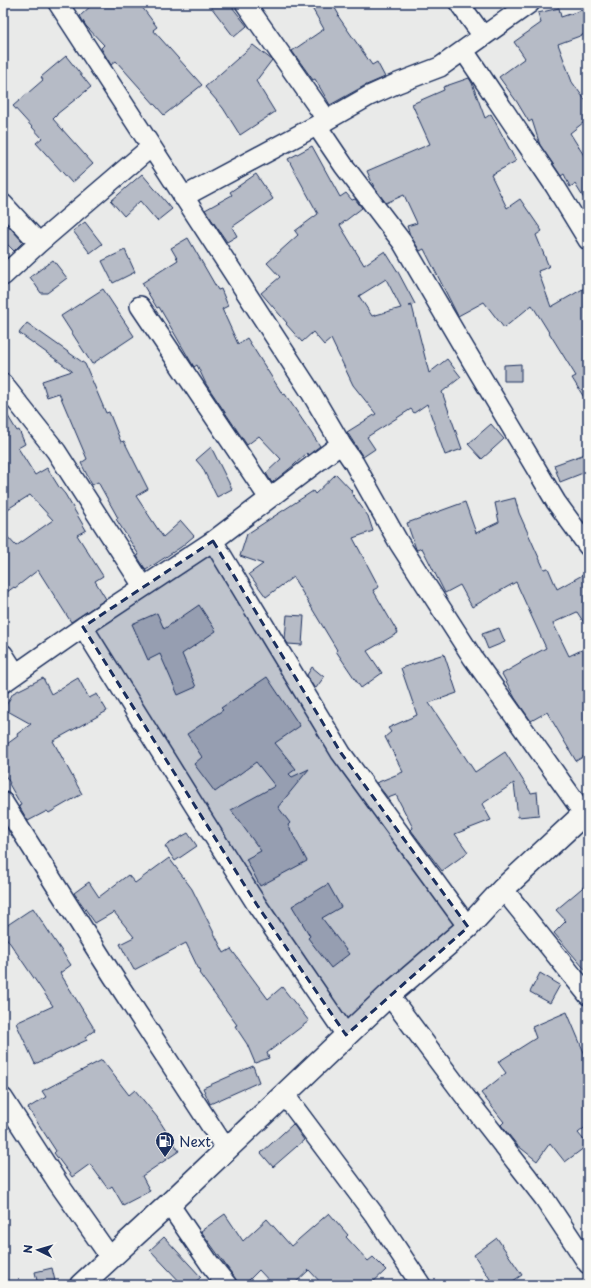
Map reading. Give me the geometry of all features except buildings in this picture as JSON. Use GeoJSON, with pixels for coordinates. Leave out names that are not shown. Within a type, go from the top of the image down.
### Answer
{"type":"FeatureCollection","features":[{"type":"Feature","properties":{"kind":"main road"},"geometry":{"type":"LineString","coordinates":[[81,1285],[169,1204],[389,995],[468,927],[503,889],[586,812]]}},
{"type":"Feature","properties":{"kind":"street"},"geometry":{"type":"LineString","coordinates":[[58,3],[310,392],[354,463],[400,543],[473,658],[586,812]]}},
{"type":"Feature","properties":{"kind":"street"},"geometry":{"type":"LineString","coordinates":[[245,3],[322,123],[344,166],[402,242],[556,502],[588,546]]}},
{"type":"Feature","properties":{"kind":"street"},"geometry":{"type":"LineString","coordinates":[[459,3],[483,36]]}},
{"type":"Feature","properties":{"kind":"street"},"geometry":{"type":"LineString","coordinates":[[183,197],[322,123],[369,96],[440,67],[530,3]]}},
{"type":"Feature","properties":{"kind":"street"},"geometry":{"type":"LineString","coordinates":[[464,51],[555,186],[588,240]]}},
{"type":"Feature","properties":{"kind":"street"},"geometry":{"type":"LineString","coordinates":[[3,276],[39,243],[151,147]]}},
{"type":"Feature","properties":{"kind":"street"},"geometry":{"type":"LineString","coordinates":[[3,204],[39,243]]}},
{"type":"Feature","properties":{"kind":"street"},"geometry":{"type":"LineString","coordinates":[[140,306],[269,498]]}},
{"type":"Feature","properties":{"kind":"street"},"geometry":{"type":"LineString","coordinates":[[3,384],[56,452],[143,586]]}},
{"type":"Feature","properties":{"kind":"street"},"geometry":{"type":"LineString","coordinates":[[3,654],[10,678],[143,586],[213,541],[341,444]]}},
{"type":"Feature","properties":{"kind":"street"},"geometry":{"type":"LineString","coordinates":[[213,541],[341,753],[468,927]]}},
{"type":"Feature","properties":{"kind":"street"},"geometry":{"type":"LineString","coordinates":[[83,627],[257,905],[346,1035]]}},
{"type":"Feature","properties":{"kind":"street"},"geometry":{"type":"LineString","coordinates":[[3,802],[113,976],[226,1149]]}},
{"type":"Feature","properties":{"kind":"street"},"geometry":{"type":"LineString","coordinates":[[503,889],[588,995]]}},
{"type":"Feature","properties":{"kind":"street"},"geometry":{"type":"LineString","coordinates":[[389,995],[463,1094],[544,1198],[588,1264]]}},
{"type":"Feature","properties":{"kind":"street"},"geometry":{"type":"LineString","coordinates":[[284,1094],[376,1217],[421,1285]]}},
{"type":"Feature","properties":{"kind":"street"},"geometry":{"type":"LineString","coordinates":[[3,1098],[58,1183],[110,1257]]}},
{"type":"Feature","properties":{"kind":"street"},"geometry":{"type":"LineString","coordinates":[[169,1204],[210,1264],[227,1285]]}},
{"type":"Feature","properties":{"kind":"highlighted area"},"geometry":{"type":"Polygon","coordinates":[[[213,541],[341,753],[468,927],[346,1035],[257,905],[83,627],[213,541]]]}},
{"type":"Feature","properties":{"kind":"place","name":"Next"},"geometry":{"type":"Point","coordinates":[165,1158]}}]}
